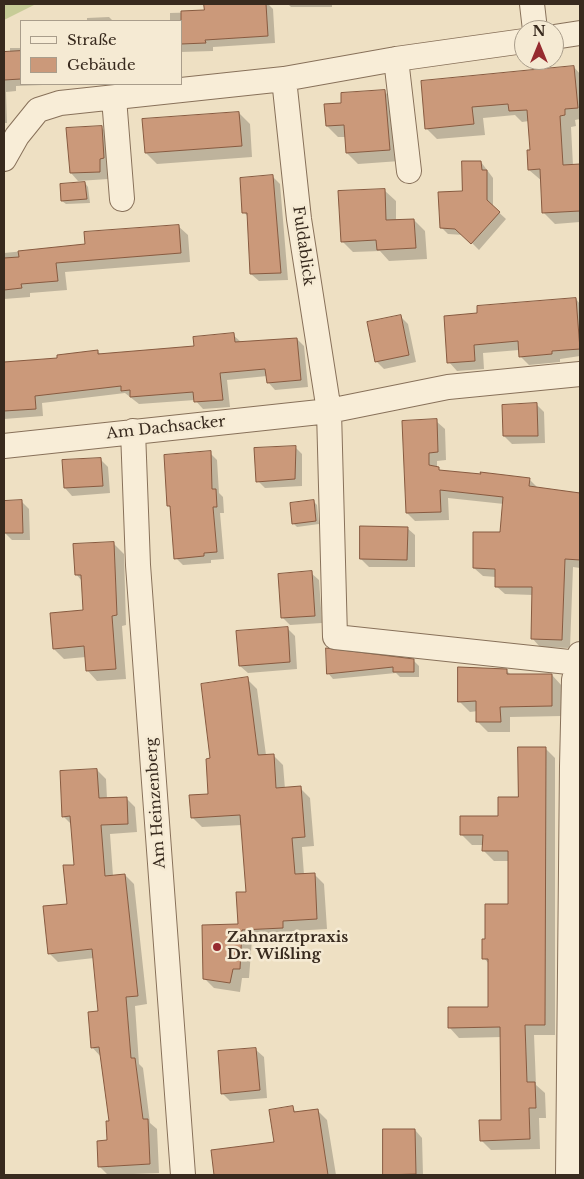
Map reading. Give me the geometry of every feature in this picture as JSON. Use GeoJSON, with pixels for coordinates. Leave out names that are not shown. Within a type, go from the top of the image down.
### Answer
{"type":"FeatureCollection","features":[{"type":"Feature","properties":{"kind":"street"},"geometry":{"type":"LineString","coordinates":[[532,4],[534,20]]}},
{"type":"Feature","properties":{"kind":"street"},"geometry":{"type":"LineString","coordinates":[[564,35],[580,33]]}},
{"type":"Feature","properties":{"kind":"street"},"geometry":{"type":"LineString","coordinates":[[4,159],[17,136],[38,110],[60,103],[284,79],[396,59],[514,42]]}},
{"type":"Feature","properties":{"kind":"street"},"geometry":{"type":"LineString","coordinates":[[396,59],[409,171]]}},
{"type":"Feature","properties":{"kind":"street","name":"Fuldablick"},"geometry":{"type":"LineString","coordinates":[[284,79],[299,220],[329,412]]}},
{"type":"Feature","properties":{"kind":"street"},"geometry":{"type":"LineString","coordinates":[[114,98],[122,199]]}},
{"type":"Feature","properties":{"kind":"street","name":"Am Dachsacker"},"geometry":{"type":"LineString","coordinates":[[4,446],[329,412],[448,387],[580,374]]}},
{"type":"Feature","properties":{"kind":"street"},"geometry":{"type":"LineString","coordinates":[[329,412],[335,637],[579,659],[574,680],[572,766],[568,1175]]}},
{"type":"Feature","properties":{"kind":"street","name":"Am Heinzenberg"},"geometry":{"type":"LineString","coordinates":[[133,431],[138,565],[183,1175]]}},
{"type":"Feature","properties":{"kind":"green space"},"geometry":{"type":"Polygon","coordinates":[[[4,4],[36,4],[4,20],[4,4]]]}},
{"type":"Feature","properties":{"kind":"building"},"geometry":{"type":"Polygon","coordinates":[[[204,4],[266,4],[268,36],[205,40],[206,43],[182,44],[181,11],[204,10],[204,4]]]}},
{"type":"Feature","properties":{"kind":"building"},"geometry":{"type":"Polygon","coordinates":[[[20,51],[20,79],[4,80],[4,52],[20,51]]]}},
{"type":"Feature","properties":{"kind":"building"},"geometry":{"type":"Polygon","coordinates":[[[574,66],[578,108],[565,109],[565,115],[560,116],[563,165],[580,164],[580,211],[542,213],[540,169],[528,170],[527,150],[530,150],[527,110],[509,111],[508,104],[472,107],[474,124],[425,129],[421,81],[533,70],[564,70],[564,67],[574,66]]]}},
{"type":"Feature","properties":{"kind":"building"},"geometry":{"type":"Polygon","coordinates":[[[385,90],[390,150],[346,153],[344,125],[326,126],[324,104],[341,103],[341,93],[385,90]]]}},
{"type":"Feature","properties":{"kind":"building"},"geometry":{"type":"Polygon","coordinates":[[[239,112],[242,146],[145,153],[142,119],[239,112]]]}},
{"type":"Feature","properties":{"kind":"building"},"geometry":{"type":"Polygon","coordinates":[[[102,126],[104,158],[100,159],[100,172],[70,173],[66,128],[102,126]]]}},
{"type":"Feature","properties":{"kind":"building"},"geometry":{"type":"Polygon","coordinates":[[[462,161],[481,161],[482,170],[487,170],[487,200],[500,212],[471,244],[455,229],[440,228],[438,192],[462,191],[462,161]]]}},
{"type":"Feature","properties":{"kind":"building"},"geometry":{"type":"Polygon","coordinates":[[[273,175],[281,273],[250,274],[247,213],[242,213],[240,178],[273,175]]]}},
{"type":"Feature","properties":{"kind":"building"},"geometry":{"type":"Polygon","coordinates":[[[85,182],[87,199],[61,201],[60,184],[85,182]]]}},
{"type":"Feature","properties":{"kind":"building"},"geometry":{"type":"Polygon","coordinates":[[[385,189],[386,220],[414,219],[416,248],[377,250],[376,240],[341,242],[338,191],[385,189]]]}},
{"type":"Feature","properties":{"kind":"building"},"geometry":{"type":"Polygon","coordinates":[[[179,225],[181,253],[56,263],[58,281],[21,284],[22,288],[4,290],[4,258],[19,257],[18,251],[85,244],[84,232],[179,225]]]}},
{"type":"Feature","properties":{"kind":"building"},"geometry":{"type":"Polygon","coordinates":[[[576,298],[580,349],[552,351],[552,354],[519,357],[518,341],[474,345],[475,361],[447,363],[444,316],[477,313],[477,306],[576,298]]]}},
{"type":"Feature","properties":{"kind":"building"},"geometry":{"type":"Polygon","coordinates":[[[401,315],[409,355],[375,362],[367,322],[401,315]]]}},
{"type":"Feature","properties":{"kind":"building"},"geometry":{"type":"Polygon","coordinates":[[[234,333],[235,342],[297,338],[301,380],[267,383],[265,369],[220,373],[223,400],[194,402],[193,392],[130,397],[130,390],[121,391],[121,386],[35,396],[36,409],[4,411],[4,362],[57,358],[57,355],[98,350],[98,354],[194,346],[193,337],[234,333]]]}},
{"type":"Feature","properties":{"kind":"building"},"geometry":{"type":"Polygon","coordinates":[[[537,403],[538,436],[503,436],[502,405],[537,403]]]}},
{"type":"Feature","properties":{"kind":"building"},"geometry":{"type":"Polygon","coordinates":[[[437,419],[438,452],[429,453],[429,465],[439,467],[439,470],[481,474],[480,472],[530,478],[529,486],[580,493],[580,560],[565,559],[562,640],[531,639],[532,587],[495,587],[495,569],[473,568],[473,532],[500,532],[503,497],[440,490],[441,512],[406,513],[402,421],[437,419]]]}},
{"type":"Feature","properties":{"kind":"building"},"geometry":{"type":"Polygon","coordinates":[[[296,446],[295,479],[256,482],[254,448],[296,446]]]}},
{"type":"Feature","properties":{"kind":"building"},"geometry":{"type":"Polygon","coordinates":[[[211,451],[212,489],[216,489],[217,507],[213,507],[217,552],[204,553],[204,556],[174,559],[170,506],[167,506],[164,455],[211,451]]]}},
{"type":"Feature","properties":{"kind":"building"},"geometry":{"type":"Polygon","coordinates":[[[101,458],[103,486],[64,488],[62,460],[101,458]]]}},
{"type":"Feature","properties":{"kind":"building"},"geometry":{"type":"Polygon","coordinates":[[[22,500],[23,533],[4,533],[4,501],[22,500]]]}},
{"type":"Feature","properties":{"kind":"building"},"geometry":{"type":"Polygon","coordinates":[[[314,500],[316,521],[292,524],[290,503],[314,500]]]}},
{"type":"Feature","properties":{"kind":"building"},"geometry":{"type":"Polygon","coordinates":[[[360,526],[408,527],[407,560],[360,559],[360,526]]]}},
{"type":"Feature","properties":{"kind":"building"},"geometry":{"type":"Polygon","coordinates":[[[114,542],[117,615],[112,616],[116,669],[86,671],[84,646],[53,649],[50,613],[83,610],[81,575],[75,575],[73,544],[114,542]]]}},
{"type":"Feature","properties":{"kind":"building"},"geometry":{"type":"Polygon","coordinates":[[[312,571],[315,616],[281,618],[278,574],[312,571]]]}},
{"type":"Feature","properties":{"kind":"building"},"geometry":{"type":"Polygon","coordinates":[[[288,627],[290,662],[239,666],[236,631],[288,627]]]}},
{"type":"Feature","properties":{"kind":"building"},"geometry":{"type":"Polygon","coordinates":[[[326,648],[414,659],[414,672],[393,672],[393,667],[327,674],[326,648]]]}},
{"type":"Feature","properties":{"kind":"building"},"geometry":{"type":"Polygon","coordinates":[[[458,667],[507,669],[507,674],[552,674],[552,706],[500,707],[501,722],[476,722],[476,701],[458,702],[458,667]]]}},
{"type":"Feature","properties":{"kind":"building"},"geometry":{"type":"Polygon","coordinates":[[[248,677],[258,755],[274,754],[276,788],[301,786],[305,837],[292,838],[295,874],[315,873],[317,919],[283,921],[283,928],[242,930],[240,969],[233,969],[230,983],[203,979],[202,925],[238,924],[236,892],[246,892],[240,815],[191,818],[189,795],[208,794],[206,759],[210,758],[201,684],[248,677]]]}},
{"type":"Feature","properties":{"kind":"building"},"geometry":{"type":"Polygon","coordinates":[[[518,747],[546,747],[545,1025],[525,1025],[527,1082],[535,1082],[536,1108],[529,1108],[530,1139],[480,1141],[479,1120],[501,1120],[500,1027],[448,1028],[448,1007],[488,1007],[488,959],[482,959],[482,939],[485,939],[485,904],[508,904],[508,851],[482,851],[483,835],[460,835],[460,816],[498,816],[498,797],[518,797],[518,747]]]}},
{"type":"Feature","properties":{"kind":"building"},"geometry":{"type":"Polygon","coordinates":[[[97,769],[99,798],[127,797],[128,824],[101,825],[105,876],[125,874],[138,996],[126,997],[131,1058],[135,1058],[143,1119],[148,1119],[150,1164],[98,1167],[97,1141],[107,1140],[106,1121],[109,1121],[99,1047],[91,1048],[88,1012],[98,1011],[92,949],[48,954],[43,906],[67,904],[63,865],[74,865],[70,816],[62,817],[60,771],[97,769]]]}},
{"type":"Feature","properties":{"kind":"building"},"geometry":{"type":"Polygon","coordinates":[[[256,1048],[260,1090],[221,1094],[218,1051],[256,1048]]]}},
{"type":"Feature","properties":{"kind":"building"},"geometry":{"type":"Polygon","coordinates":[[[293,1106],[294,1112],[318,1109],[328,1175],[214,1175],[211,1150],[274,1142],[269,1110],[293,1106]]]}},
{"type":"Feature","properties":{"kind":"building"},"geometry":{"type":"Polygon","coordinates":[[[383,1129],[415,1129],[416,1174],[383,1175],[383,1129]]]}},
{"type":"Feature","properties":{"kind":"place","name":"Zahnarztpraxis Dr. Wißling"},"geometry":{"type":"Point","coordinates":[217,947]}}]}
